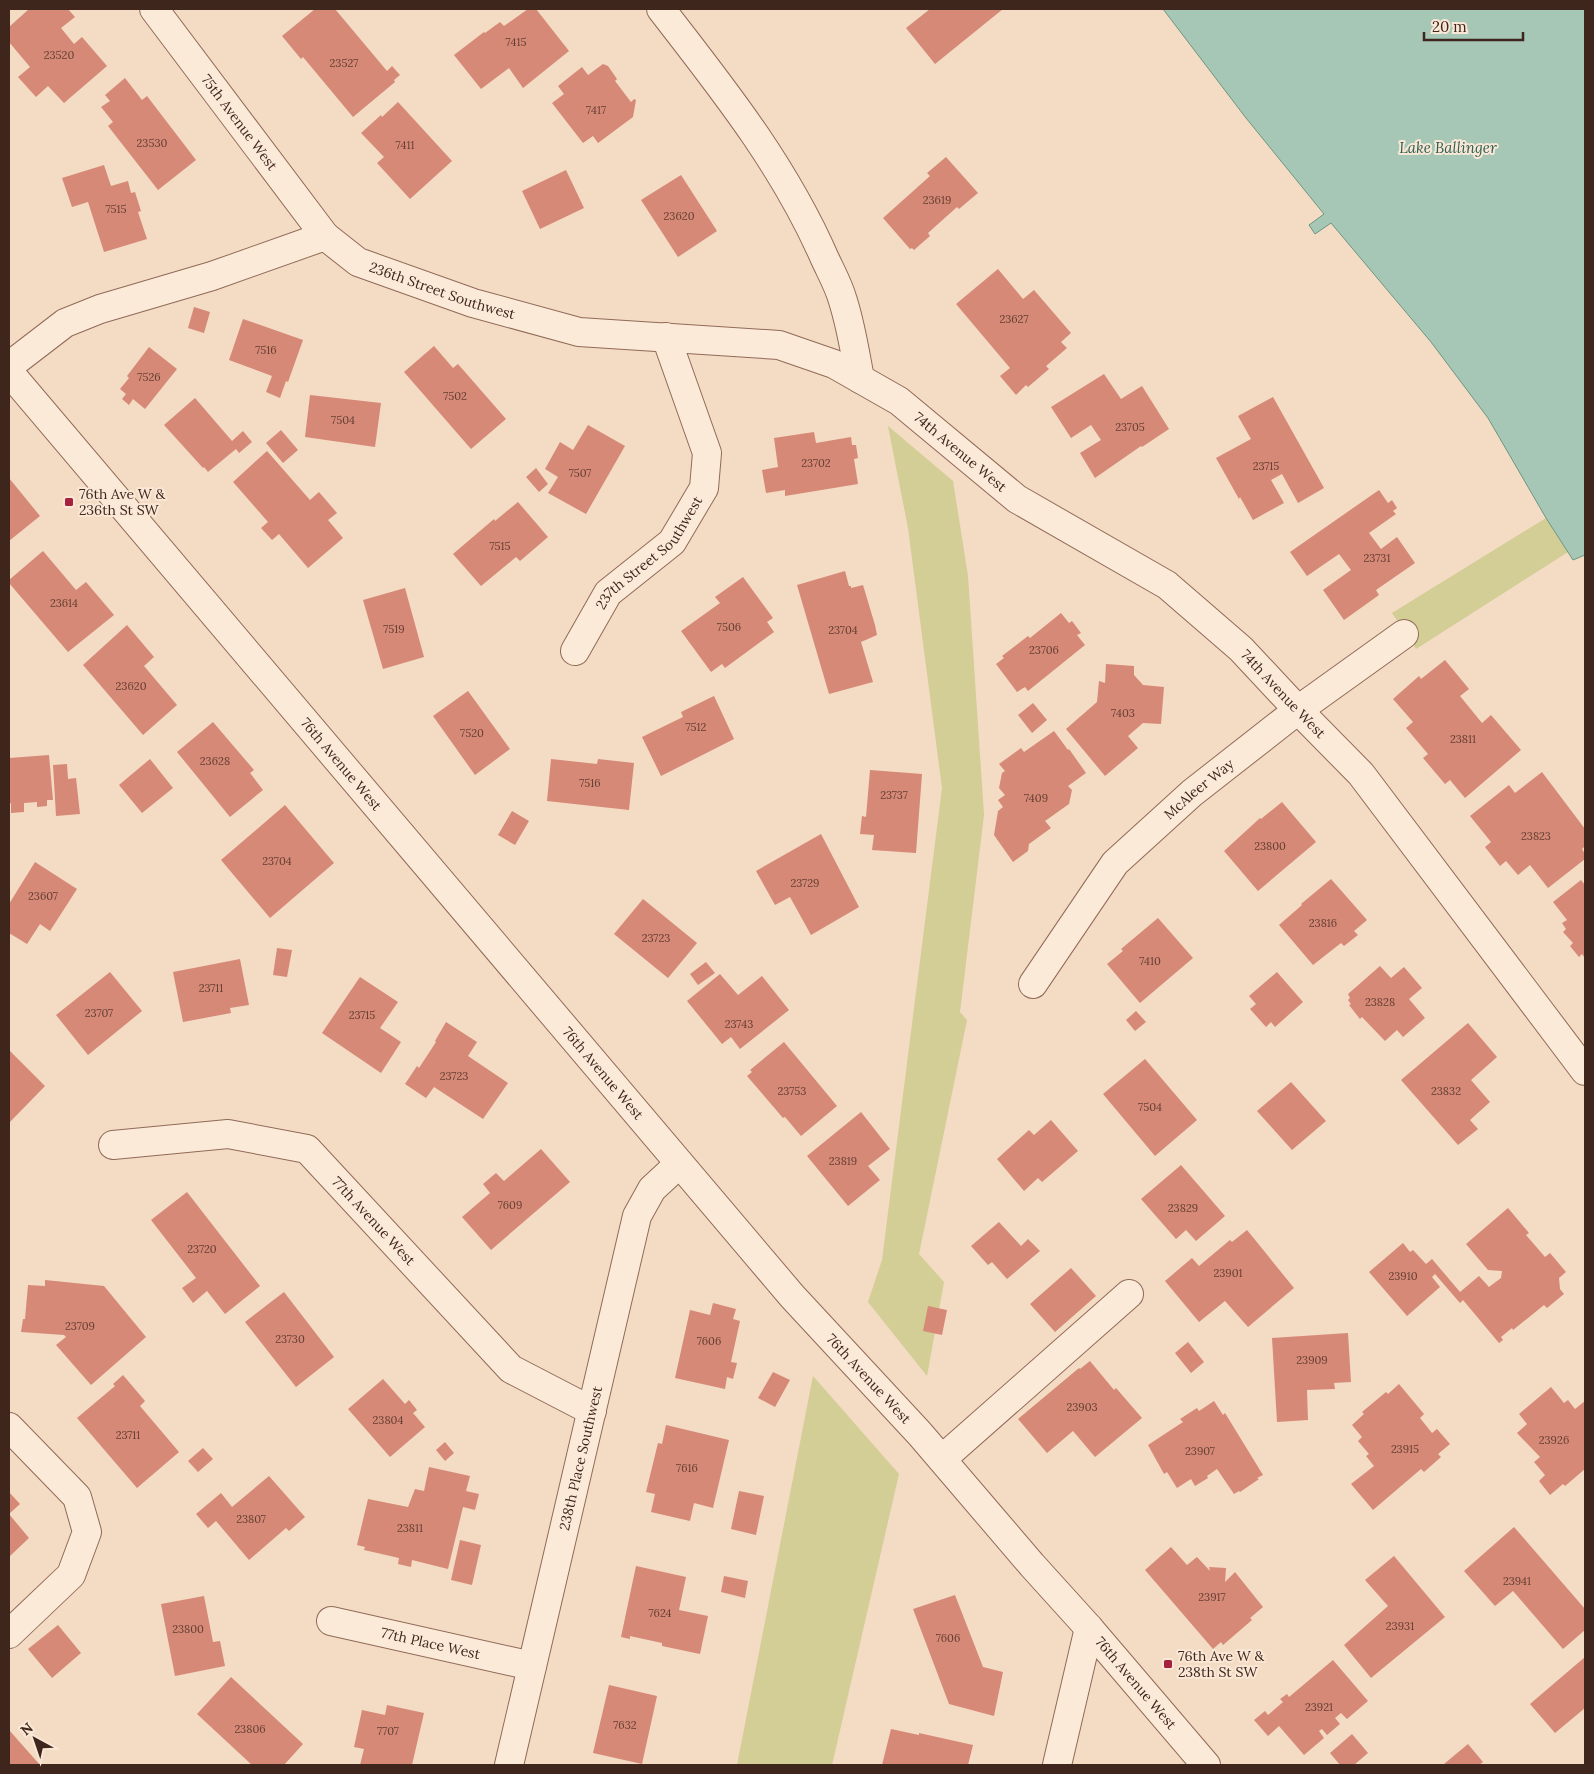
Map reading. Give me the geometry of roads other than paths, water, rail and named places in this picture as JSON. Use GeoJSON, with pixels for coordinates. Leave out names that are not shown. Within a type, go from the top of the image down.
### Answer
{"type":"FeatureCollection","features":[{"type":"Feature","properties":{"kind":"street","name":"75th Avenue West"},"geometry":{"type":"LineString","coordinates":[[154,9],[326,236]]}},
{"type":"Feature","properties":{"kind":"street"},"geometry":{"type":"LineString","coordinates":[[661,9],[739,110],[774,163],[810,224],[843,299],[860,378]]}},
{"type":"Feature","properties":{"kind":"street","name":"236th Street Southwest"},"geometry":{"type":"LineString","coordinates":[[326,236],[358,262],[473,303],[579,332],[779,345],[834,364],[899,401]]}},
{"type":"Feature","properties":{"kind":"street"},"geometry":{"type":"LineString","coordinates":[[9,366],[65,323],[100,309],[212,276],[326,236]]}},
{"type":"Feature","properties":{"kind":"street","name":"237th Street Southwest"},"geometry":{"type":"LineString","coordinates":[[575,651],[608,593],[672,542],[704,488],[707,453],[666,337]]}},
{"type":"Feature","properties":{"kind":"street","name":"76th Avenue West"},"geometry":{"type":"LineString","coordinates":[[9,372],[678,1164],[792,1296],[942,1459],[1032,1565],[1090,1628],[1206,1765]]}},
{"type":"Feature","properties":{"kind":"street","name":"74th Avenue West"},"geometry":{"type":"LineString","coordinates":[[899,401],[1017,499],[1167,585],[1241,649],[1361,774],[1585,1071]]}},
{"type":"Feature","properties":{"kind":"street","name":"McAleer Way"},"geometry":{"type":"LineString","coordinates":[[1033,984],[1115,863],[1192,793],[1298,710],[1404,634]]}},
{"type":"Feature","properties":{"kind":"street","name":"77th Avenue West"},"geometry":{"type":"LineString","coordinates":[[113,1145],[228,1134],[307,1149],[511,1369],[592,1410]]}},
{"type":"Feature","properties":{"kind":"street","name":"238th Place Southwest"},"geometry":{"type":"LineString","coordinates":[[508,1765],[637,1216],[652,1189],[678,1164]]}},
{"type":"Feature","properties":{"kind":"street"},"geometry":{"type":"LineString","coordinates":[[942,1459],[1129,1294]]}},
{"type":"Feature","properties":{"kind":"street"},"geometry":{"type":"LineString","coordinates":[[9,1427],[77,1497],[87,1532],[71,1575],[9,1634]]}},
{"type":"Feature","properties":{"kind":"street","name":"77th Place West"},"geometry":{"type":"LineString","coordinates":[[331,1621],[532,1666]]}},
{"type":"Feature","properties":{"kind":"street"},"geometry":{"type":"LineString","coordinates":[[1057,1765],[1090,1628]]}},
{"type":"Feature","properties":{"kind":"water","name":"Lake Ballinger"},"geometry":{"type":"Polygon","coordinates":[[[1163,9],[1585,9],[1585,555],[1573,560],[1546,518],[1488,418],[1431,342],[1331,223],[1315,234],[1309,225],[1324,214],[1246,118],[1163,9]]]}},
{"type":"Feature","properties":{"kind":"place","name":"76th Ave W & 236th St SW"},"geometry":{"type":"Point","coordinates":[69,502]}},
{"type":"Feature","properties":{"kind":"place","name":"76th Ave W & 238th St SW"},"geometry":{"type":"Point","coordinates":[1168,1664]}}]}
